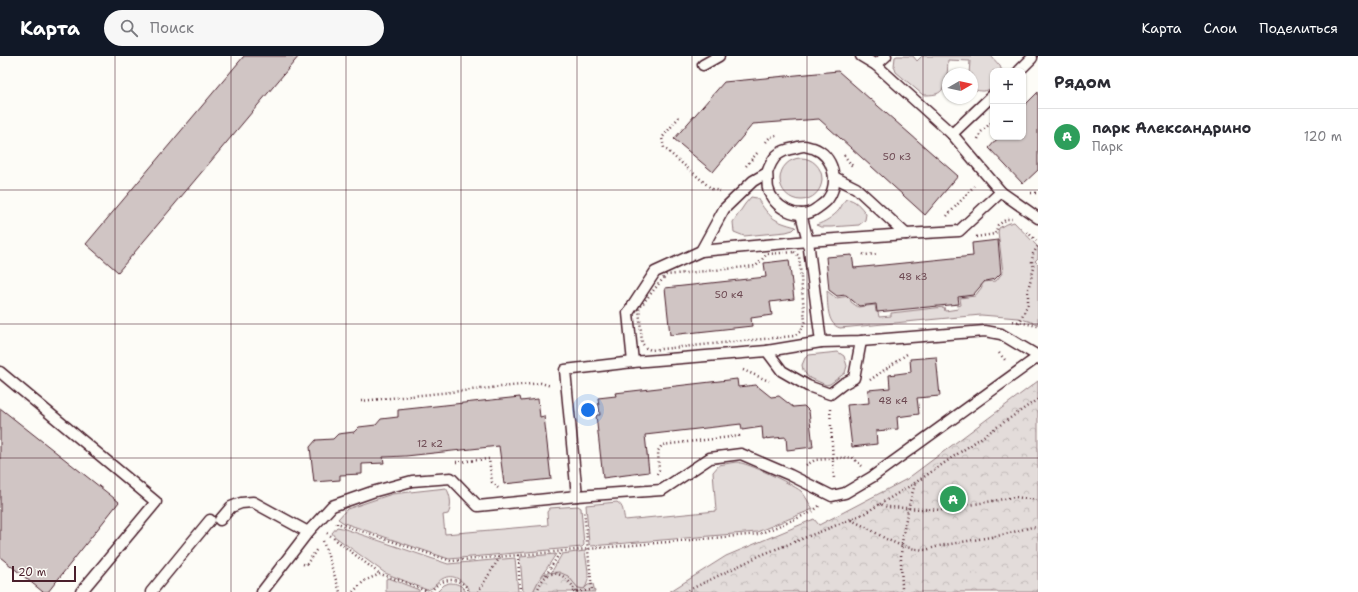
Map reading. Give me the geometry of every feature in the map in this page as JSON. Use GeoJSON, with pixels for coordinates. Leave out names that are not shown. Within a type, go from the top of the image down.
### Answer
{"type":"FeatureCollection","features":[{"type":"Feature","properties":{"kind":"lane"},"geometry":{"type":"LineString","coordinates":[[703,65],[719,56]]}},
{"type":"Feature","properties":{"kind":"lane"},"geometry":{"type":"LineString","coordinates":[[861,56],[876,64],[952,134],[1001,192],[1037,216]]}},
{"type":"Feature","properties":{"kind":"lane"},"geometry":{"type":"LineString","coordinates":[[876,64],[886,56]]}},
{"type":"Feature","properties":{"kind":"lane"},"geometry":{"type":"LineString","coordinates":[[1022,68],[1033,57]]}},
{"type":"Feature","properties":{"kind":"lane"},"geometry":{"type":"LineString","coordinates":[[952,134],[990,98]]}},
{"type":"Feature","properties":{"kind":"lane"},"geometry":{"type":"LineString","coordinates":[[804,146],[817,150],[828,160],[834,177],[833,191],[827,201],[814,211],[801,214],[786,210],[775,202],[768,188],[767,173],[776,156],[784,150],[804,146]]}},
{"type":"Feature","properties":{"kind":"lane"},"geometry":{"type":"LineString","coordinates":[[701,251],[724,209],[753,181],[767,173]]}},
{"type":"Feature","properties":{"kind":"lane"},"geometry":{"type":"LineString","coordinates":[[834,177],[856,188],[906,234]]}},
{"type":"Feature","properties":{"kind":"lane"},"geometry":{"type":"LineString","coordinates":[[633,362],[628,313],[655,272],[701,251],[808,241],[959,231],[1001,192]]}},
{"type":"Feature","properties":{"kind":"lane"},"geometry":{"type":"LineString","coordinates":[[801,214],[808,241],[821,342]]}},
{"type":"Feature","properties":{"kind":"lane"},"geometry":{"type":"LineString","coordinates":[[262,592],[311,529],[332,506],[372,492],[415,480],[450,478],[478,506],[662,490],[710,458],[741,454],[790,475],[832,496],[845,493],[872,477],[1038,357],[1001,334],[985,331],[861,341],[821,342],[767,351],[633,362],[565,370],[580,496]]}},
{"type":"Feature","properties":{"kind":"lane"},"geometry":{"type":"LineString","coordinates":[[767,351],[782,371],[808,386],[830,394],[842,384],[854,378],[861,341]]}},
{"type":"Feature","properties":{"kind":"lane"},"geometry":{"type":"LineString","coordinates":[[0,372],[156,502],[81,592]]}},
{"type":"Feature","properties":{"kind":"lane"},"geometry":{"type":"LineString","coordinates":[[220,520],[231,507],[241,503],[252,502],[311,529]]}},
{"type":"Feature","properties":{"kind":"lane"},"geometry":{"type":"LineString","coordinates":[[151,592],[210,520]]}},
{"type":"Feature","properties":{"kind":"path"},"geometry":{"type":"LineString","coordinates":[[979,143],[978,138],[981,132],[990,124]]}},
{"type":"Feature","properties":{"kind":"path"},"geometry":{"type":"LineString","coordinates":[[1030,193],[1036,193],[1038,191]]}},
{"type":"Feature","properties":{"kind":"path"},"geometry":{"type":"LineString","coordinates":[[973,238],[995,234],[998,225],[1007,219],[1016,219]]}},
{"type":"Feature","properties":{"kind":"path"},"geometry":{"type":"LineString","coordinates":[[1024,229],[1038,242]]}},
{"type":"Feature","properties":{"kind":"path"},"geometry":{"type":"LineString","coordinates":[[1020,323],[1028,304],[1028,289],[1034,268],[1032,262],[1033,254],[1038,246]]}},
{"type":"Feature","properties":{"kind":"path"},"geometry":{"type":"LineString","coordinates":[[794,252],[799,256],[805,322],[801,330],[794,336],[651,350],[646,348],[642,343],[639,308],[666,275],[756,266],[767,254],[794,252]]}},
{"type":"Feature","properties":{"kind":"path"},"geometry":{"type":"LineString","coordinates":[[860,252],[865,255],[880,254]]}},
{"type":"Feature","properties":{"kind":"path"},"geometry":{"type":"LineString","coordinates":[[1006,320],[1038,326]]}},
{"type":"Feature","properties":{"kind":"path"},"geometry":{"type":"LineString","coordinates":[[997,349],[1014,373]]}},
{"type":"Feature","properties":{"kind":"path"},"geometry":{"type":"LineString","coordinates":[[867,382],[910,352]]}},
{"type":"Feature","properties":{"kind":"path"},"geometry":{"type":"LineString","coordinates":[[740,368],[775,384]]}},
{"type":"Feature","properties":{"kind":"path"},"geometry":{"type":"LineString","coordinates":[[361,401],[540,383],[550,385],[553,389]]}},
{"type":"Feature","properties":{"kind":"path"},"geometry":{"type":"LineString","coordinates":[[686,592],[760,555],[865,513],[915,483],[1038,399]]}},
{"type":"Feature","properties":{"kind":"path"},"geometry":{"type":"LineString","coordinates":[[337,523],[451,561],[759,534],[812,512],[832,496],[834,485],[830,408]]}},
{"type":"Feature","properties":{"kind":"path"},"geometry":{"type":"LineString","coordinates":[[654,477],[659,470],[658,451],[662,445],[739,436],[741,454]]}},
{"type":"Feature","properties":{"kind":"path"},"geometry":{"type":"LineString","coordinates":[[790,475],[815,460],[852,456],[872,477]]}},
{"type":"Feature","properties":{"kind":"path"},"geometry":{"type":"LineString","coordinates":[[450,463],[489,459],[492,482],[498,489],[504,489]]}},
{"type":"Feature","properties":{"kind":"path"},"geometry":{"type":"LineString","coordinates":[[902,592],[902,546],[908,509],[915,483]]}},
{"type":"Feature","properties":{"kind":"path"},"geometry":{"type":"LineString","coordinates":[[546,575],[554,574],[564,576],[571,582],[574,592],[592,590],[580,496]]}},
{"type":"Feature","properties":{"kind":"path"},"geometry":{"type":"LineString","coordinates":[[880,504],[887,507],[941,510],[1014,497],[1038,500]]}},
{"type":"Feature","properties":{"kind":"path"},"geometry":{"type":"LineString","coordinates":[[851,519],[886,539],[902,546],[926,550],[939,546],[1002,535],[1032,527],[1038,528]]}},
{"type":"Feature","properties":{"kind":"path"},"geometry":{"type":"LineString","coordinates":[[311,529],[329,534],[380,574],[405,582],[428,592]]}},
{"type":"Feature","properties":{"kind":"path"},"geometry":{"type":"LineString","coordinates":[[323,541],[340,592]]}},
{"type":"Feature","properties":{"kind":"path"},"geometry":{"type":"LineString","coordinates":[[537,592],[539,584],[561,551]]}},
{"type":"Feature","properties":{"kind":"path"},"geometry":{"type":"LineString","coordinates":[[518,555],[520,592]]}},
{"type":"Feature","properties":{"kind":"path"},"geometry":{"type":"LineString","coordinates":[[478,592],[501,557]]}},
{"type":"Feature","properties":{"kind":"path"},"geometry":{"type":"LineString","coordinates":[[353,592],[364,582],[380,574]]}},
{"type":"Feature","properties":{"kind":"path"},"geometry":{"type":"LineString","coordinates":[[431,592],[440,582],[447,580],[461,582],[470,592]]}},
{"type":"Feature","properties":{"kind":"green space"},"geometry":{"type":"Polygon","coordinates":[[[913,56],[917,61],[922,56],[991,56],[1001,68],[990,68],[990,89],[986,91],[979,91],[978,68],[969,68],[970,61],[948,60],[947,68],[942,68],[942,89],[936,94],[923,95],[896,72],[894,66],[895,57],[913,56]]]}},
{"type":"Feature","properties":{"kind":"green space"},"geometry":{"type":"Polygon","coordinates":[[[797,158],[805,158],[816,164],[822,175],[822,183],[816,194],[805,200],[797,200],[786,194],[780,183],[780,175],[786,164],[797,158]]]}},
{"type":"Feature","properties":{"kind":"green space"},"geometry":{"type":"Polygon","coordinates":[[[751,197],[757,198],[765,210],[773,218],[782,223],[796,227],[793,230],[786,232],[744,236],[734,232],[733,222],[751,197]]]}},
{"type":"Feature","properties":{"kind":"green space"},"geometry":{"type":"Polygon","coordinates":[[[846,199],[852,200],[860,206],[866,214],[865,220],[859,225],[821,227],[816,225],[826,221],[834,215],[846,199]]]}},
{"type":"Feature","properties":{"kind":"green space"},"geometry":{"type":"Polygon","coordinates":[[[1014,222],[1038,247],[1038,258],[1035,261],[1038,264],[1038,324],[1018,318],[981,315],[840,328],[835,326],[832,322],[828,306],[827,291],[836,298],[850,296],[851,302],[858,307],[875,305],[876,312],[878,312],[879,317],[891,316],[891,313],[944,307],[945,311],[958,309],[957,306],[961,305],[960,298],[975,296],[982,287],[981,282],[996,281],[1003,272],[998,232],[999,228],[1014,222]]]}},
{"type":"Feature","properties":{"kind":"green space"},"geometry":{"type":"Polygon","coordinates":[[[838,352],[844,356],[847,366],[845,373],[830,384],[826,385],[808,377],[803,370],[802,365],[805,358],[809,355],[838,352]]]}},
{"type":"Feature","properties":{"kind":"green space"},"geometry":{"type":"Polygon","coordinates":[[[1038,381],[1038,592],[669,592],[726,556],[814,519],[819,525],[907,479],[1038,381]]]}},
{"type":"Feature","properties":{"kind":"green space"},"geometry":{"type":"Polygon","coordinates":[[[736,462],[759,470],[796,487],[803,493],[813,509],[757,532],[591,546],[589,544],[586,505],[617,502],[622,508],[625,520],[716,511],[713,472],[719,465],[736,462]]]}},
{"type":"Feature","properties":{"kind":"green space"},"geometry":{"type":"Polygon","coordinates":[[[446,488],[450,497],[450,505],[448,514],[443,515],[445,534],[548,525],[547,512],[550,508],[578,506],[581,508],[584,545],[582,547],[449,559],[344,523],[338,519],[347,509],[392,494],[446,488]]]}},
{"type":"Feature","properties":{"kind":"green space"},"geometry":{"type":"Polygon","coordinates":[[[337,527],[448,564],[515,558],[518,592],[470,592],[459,579],[455,577],[446,577],[427,590],[385,573],[334,536],[332,533],[337,527]]]}},
{"type":"Feature","properties":{"kind":"green space"},"geometry":{"type":"Polygon","coordinates":[[[585,551],[588,581],[584,589],[578,588],[568,576],[551,573],[562,554],[585,551]]]}},
{"type":"Feature","properties":{"kind":"green space"},"geometry":{"type":"Polygon","coordinates":[[[556,554],[533,592],[523,592],[520,557],[556,554]]]}},
{"type":"Feature","properties":{"kind":"green space"},"geometry":{"type":"Polygon","coordinates":[[[559,572],[568,576],[578,588],[584,589],[588,585],[593,584],[595,592],[533,592],[539,580],[545,573],[559,572]]]}},
{"type":"Feature","properties":{"kind":"green space"},"geometry":{"type":"Polygon","coordinates":[[[389,578],[419,590],[419,592],[386,592],[386,579],[389,578]]]}},
{"type":"Feature","properties":{"kind":"green space"},"geometry":{"type":"Polygon","coordinates":[[[449,583],[459,585],[466,592],[437,592],[444,585],[449,583]]]}},
{"type":"Feature","properties":{"kind":"building"},"geometry":{"type":"Polygon","coordinates":[[[244,56],[299,56],[118,272],[86,244],[244,56]]]}},
{"type":"Feature","properties":{"kind":"building"},"geometry":{"type":"Polygon","coordinates":[[[838,71],[958,176],[925,215],[819,119],[753,124],[713,172],[674,139],[724,82],[838,71]]]}},
{"type":"Feature","properties":{"kind":"building"},"geometry":{"type":"Polygon","coordinates":[[[1038,92],[1038,170],[1023,184],[989,148],[996,140],[1026,140],[1026,104],[1038,92]]]}},
{"type":"Feature","properties":{"kind":"building"},"geometry":{"type":"Polygon","coordinates":[[[998,240],[1001,273],[995,279],[985,281],[973,295],[958,297],[959,304],[877,312],[876,304],[859,306],[846,295],[837,296],[829,290],[826,257],[852,255],[854,268],[973,256],[972,243],[998,240]]]}},
{"type":"Feature","properties":{"kind":"building"},"geometry":{"type":"Polygon","coordinates":[[[789,260],[794,299],[770,302],[772,315],[751,318],[752,326],[670,335],[665,288],[766,277],[764,263],[789,260]]]}},
{"type":"Feature","properties":{"kind":"building"},"geometry":{"type":"Polygon","coordinates":[[[936,357],[940,396],[917,398],[919,414],[897,417],[898,429],[876,431],[877,444],[852,447],[847,405],[869,403],[868,390],[890,388],[889,375],[911,372],[910,359],[936,357]]]}},
{"type":"Feature","properties":{"kind":"building"},"geometry":{"type":"Polygon","coordinates":[[[737,379],[738,387],[756,385],[771,397],[779,396],[793,407],[804,406],[809,411],[813,447],[787,450],[786,437],[763,439],[762,427],[742,430],[741,424],[645,435],[649,472],[603,478],[596,415],[600,415],[598,398],[616,396],[615,393],[737,379]]]}},
{"type":"Feature","properties":{"kind":"building"},"geometry":{"type":"Polygon","coordinates":[[[520,397],[521,401],[538,399],[540,417],[544,416],[551,479],[504,484],[499,446],[383,457],[384,463],[362,464],[362,474],[340,475],[340,480],[314,482],[310,447],[316,440],[333,439],[338,434],[354,432],[359,427],[376,425],[381,419],[398,417],[398,410],[520,397]]]}},
{"type":"Feature","properties":{"kind":"building"},"geometry":{"type":"Polygon","coordinates":[[[0,408],[119,502],[48,592],[43,592],[0,557],[0,408]]]}},
{"type":"Feature","properties":{"kind":"place","name":"парк Александрино"},"geometry":{"type":"Point","coordinates":[953,499]}}]}
